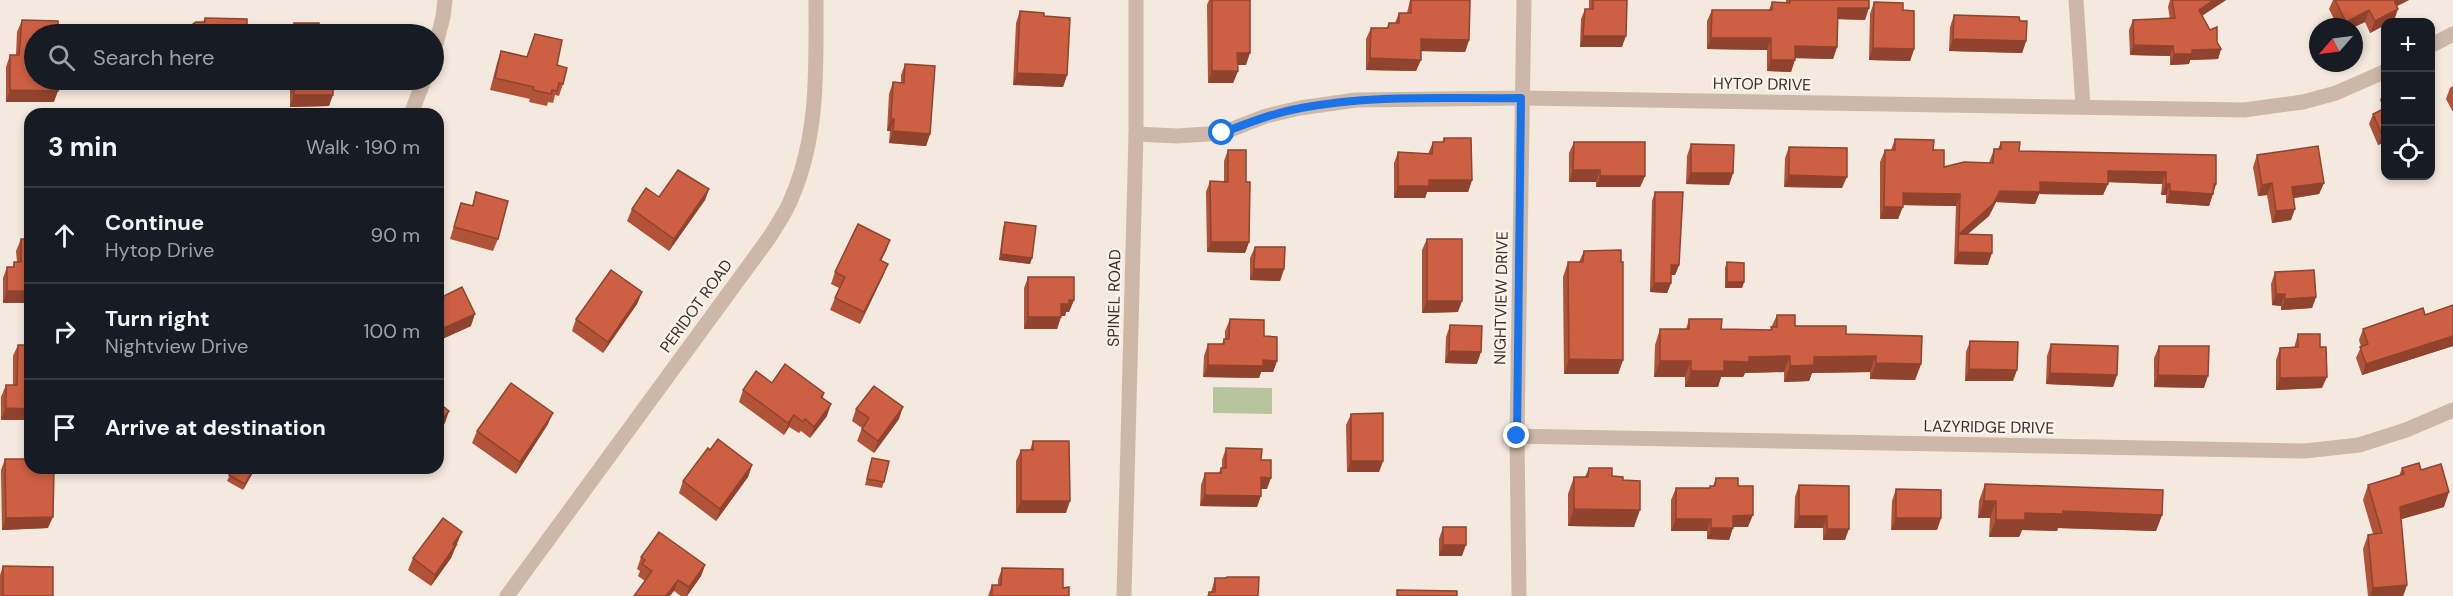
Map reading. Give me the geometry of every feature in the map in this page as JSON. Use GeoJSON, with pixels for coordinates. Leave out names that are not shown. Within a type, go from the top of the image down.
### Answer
{"type":"FeatureCollection","features":[{"type":"Feature","properties":{"kind":"street"},"geometry":{"type":"LineString","coordinates":[[441,24],[445,0]]}},
{"type":"Feature","properties":{"kind":"street","name":"PERIDOT ROAD"},"geometry":{"type":"LineString","coordinates":[[507,596],[769,238],[792,199],[805,160],[814,116],[816,0]]}},
{"type":"Feature","properties":{"kind":"street","name":"SPINEL ROAD"},"geometry":{"type":"LineString","coordinates":[[1124,596],[1136,134],[1136,0]]}},
{"type":"Feature","properties":{"kind":"street","name":"NIGHTVIEW DRIVE"},"geometry":{"type":"LineString","coordinates":[[1519,596],[1517,436],[1524,0]]}},
{"type":"Feature","properties":{"kind":"street"},"geometry":{"type":"LineString","coordinates":[[2076,0],[2083,106]]}},
{"type":"Feature","properties":{"kind":"street"},"geometry":{"type":"LineString","coordinates":[[2435,43],[2453,34]]}},
{"type":"Feature","properties":{"kind":"street","name":"HYTOP DRIVE"},"geometry":{"type":"LineString","coordinates":[[1136,134],[1177,136],[1222,133],[1266,116],[1300,108],[1356,100],[1521,98],[2244,110],[2303,102],[2336,93],[2383,72]]}},
{"type":"Feature","properties":{"kind":"street"},"geometry":{"type":"LineString","coordinates":[[413,108],[420,90]]}},
{"type":"Feature","properties":{"kind":"street","name":"LAZYRIDGE DRIVE"},"geometry":{"type":"LineString","coordinates":[[1517,436],[2305,451],[2359,446],[2406,430],[2453,410]]}},
{"type":"Feature","properties":{"kind":"green space"},"geometry":{"type":"Polygon","coordinates":[[[1213,387],[1272,388],[1272,414],[1213,413],[1213,387]]]}},
{"type":"Feature","properties":{"kind":"building"},"geometry":{"type":"Polygon","coordinates":[[[1212,0],[1250,0],[1250,53],[1237,53],[1238,71],[1212,71],[1212,0]]]}},
{"type":"Feature","properties":{"kind":"building"},"geometry":{"type":"Polygon","coordinates":[[[1411,0],[1470,0],[1469,40],[1421,39],[1421,60],[1370,58],[1371,28],[1388,28],[1389,23],[1399,23],[1399,13],[1411,13],[1411,0]]]}},
{"type":"Feature","properties":{"kind":"building"},"geometry":{"type":"Polygon","coordinates":[[[1593,0],[1627,0],[1626,36],[1583,36],[1585,9],[1593,9],[1593,0]]]}},
{"type":"Feature","properties":{"kind":"building"},"geometry":{"type":"Polygon","coordinates":[[[1790,0],[1869,0],[1869,8],[1838,8],[1837,47],[1795,46],[1795,60],[1771,60],[1771,38],[1711,38],[1712,10],[1772,10],[1772,2],[1790,3],[1790,0]]]}},
{"type":"Feature","properties":{"kind":"building"},"geometry":{"type":"Polygon","coordinates":[[[2172,0],[2214,0],[2199,10],[2210,30],[2217,27],[2217,42],[2221,49],[2192,50],[2192,54],[2174,54],[2173,46],[2134,45],[2133,20],[2175,18],[2172,0]]]}},
{"type":"Feature","properties":{"kind":"building"},"geometry":{"type":"Polygon","coordinates":[[[2335,0],[2394,0],[2398,9],[2375,21],[2369,10],[2354,18],[2344,18],[2335,0]]]}},
{"type":"Feature","properties":{"kind":"building"},"geometry":{"type":"Polygon","coordinates":[[[1874,2],[1903,3],[1903,10],[1914,11],[1914,49],[1873,48],[1874,2]]]}},
{"type":"Feature","properties":{"kind":"building"},"geometry":{"type":"Polygon","coordinates":[[[1020,11],[1070,18],[1067,75],[1017,73],[1020,11]]]}},
{"type":"Feature","properties":{"kind":"building"},"geometry":{"type":"Polygon","coordinates":[[[1954,15],[2019,17],[2020,21],[2027,21],[2026,41],[1953,39],[1954,15]]]}},
{"type":"Feature","properties":{"kind":"building"},"geometry":{"type":"Polygon","coordinates":[[[205,18],[247,19],[247,24],[193,24],[205,22],[205,18]]]}},
{"type":"Feature","properties":{"kind":"building"},"geometry":{"type":"Polygon","coordinates":[[[22,20],[58,21],[58,24],[24,24],[24,90],[58,91],[10,90],[10,55],[19,55],[22,20]]]}},
{"type":"Feature","properties":{"kind":"building"},"geometry":{"type":"Polygon","coordinates":[[[294,23],[319,23],[319,24],[294,23]]]}},
{"type":"Feature","properties":{"kind":"building"},"geometry":{"type":"Polygon","coordinates":[[[535,34],[562,40],[557,65],[567,68],[563,84],[559,83],[557,91],[552,90],[551,94],[533,90],[534,87],[495,78],[501,51],[527,57],[535,34]]]}},
{"type":"Feature","properties":{"kind":"building"},"geometry":{"type":"Polygon","coordinates":[[[905,64],[935,66],[930,134],[893,131],[894,119],[891,119],[893,82],[904,83],[905,64]]]}},
{"type":"Feature","properties":{"kind":"building"},"geometry":{"type":"Polygon","coordinates":[[[294,90],[333,90],[333,95],[294,95],[294,90]]]}},
{"type":"Feature","properties":{"kind":"building"},"geometry":{"type":"Polygon","coordinates":[[[2381,110],[2381,133],[2373,114],[2381,110]]]}},
{"type":"Feature","properties":{"kind":"building"},"geometry":{"type":"Polygon","coordinates":[[[1444,138],[1471,138],[1472,180],[1429,180],[1429,186],[1398,186],[1398,152],[1432,154],[1433,142],[1444,142],[1444,138]]]}},
{"type":"Feature","properties":{"kind":"building"},"geometry":{"type":"Polygon","coordinates":[[[1895,139],[1934,140],[1933,150],[1944,150],[1944,167],[1964,162],[1993,163],[1994,149],[2001,149],[2001,142],[2020,142],[2019,151],[2216,155],[2216,184],[2214,184],[2213,194],[2170,191],[2170,184],[2166,184],[2166,172],[2108,171],[2108,184],[2040,182],[2040,192],[2000,191],[1993,204],[1959,234],[1992,235],[1992,253],[1958,252],[1960,194],[1903,193],[1903,207],[1884,207],[1885,150],[1895,150],[1895,139]]]}},
{"type":"Feature","properties":{"kind":"building"},"geometry":{"type":"Polygon","coordinates":[[[1574,142],[1645,142],[1645,176],[1600,176],[1600,170],[1573,170],[1574,142]]]}},
{"type":"Feature","properties":{"kind":"building"},"geometry":{"type":"Polygon","coordinates":[[[1691,144],[1734,145],[1733,173],[1691,173],[1691,144]]]}},
{"type":"Feature","properties":{"kind":"building"},"geometry":{"type":"Polygon","coordinates":[[[2318,146],[2324,183],[2292,187],[2295,209],[2276,211],[2272,183],[2262,185],[2257,155],[2318,146]]]}},
{"type":"Feature","properties":{"kind":"building"},"geometry":{"type":"Polygon","coordinates":[[[1789,147],[1847,148],[1847,177],[1789,175],[1789,147]]]}},
{"type":"Feature","properties":{"kind":"building"},"geometry":{"type":"Polygon","coordinates":[[[1228,150],[1246,150],[1246,182],[1250,182],[1249,242],[1211,242],[1210,181],[1228,182],[1228,150]]]}},
{"type":"Feature","properties":{"kind":"building"},"geometry":{"type":"Polygon","coordinates":[[[678,170],[709,189],[674,239],[632,209],[646,188],[659,197],[678,170]]]}},
{"type":"Feature","properties":{"kind":"building"},"geometry":{"type":"Polygon","coordinates":[[[476,192],[508,201],[498,239],[454,227],[461,203],[473,206],[476,192]]]}},
{"type":"Feature","properties":{"kind":"building"},"geometry":{"type":"Polygon","coordinates":[[[1655,192],[1683,192],[1679,265],[1671,265],[1671,283],[1654,283],[1655,192]]]}},
{"type":"Feature","properties":{"kind":"building"},"geometry":{"type":"Polygon","coordinates":[[[1005,222],[1036,226],[1032,258],[1001,254],[1005,222]]]}},
{"type":"Feature","properties":{"kind":"building"},"geometry":{"type":"Polygon","coordinates":[[[858,224],[890,240],[880,260],[888,264],[864,312],[835,298],[845,277],[835,272],[858,224]]]}},
{"type":"Feature","properties":{"kind":"building"},"geometry":{"type":"Polygon","coordinates":[[[21,239],[24,239],[24,291],[7,291],[7,267],[14,267],[14,262],[21,262],[21,239]]]}},
{"type":"Feature","properties":{"kind":"building"},"geometry":{"type":"Polygon","coordinates":[[[1427,239],[1462,239],[1462,301],[1427,301],[1427,239]]]}},
{"type":"Feature","properties":{"kind":"building"},"geometry":{"type":"Polygon","coordinates":[[[1255,247],[1285,247],[1284,269],[1254,269],[1255,247]]]}},
{"type":"Feature","properties":{"kind":"building"},"geometry":{"type":"Polygon","coordinates":[[[1621,250],[1623,360],[1569,359],[1568,262],[1583,262],[1584,251],[1621,250]]]}},
{"type":"Feature","properties":{"kind":"building"},"geometry":{"type":"Polygon","coordinates":[[[1727,262],[1744,263],[1744,282],[1727,282],[1727,262]]]}},
{"type":"Feature","properties":{"kind":"building"},"geometry":{"type":"Polygon","coordinates":[[[611,270],[642,292],[608,342],[576,319],[611,270]]]}},
{"type":"Feature","properties":{"kind":"building"},"geometry":{"type":"Polygon","coordinates":[[[2314,270],[2316,297],[2285,299],[2285,294],[2276,294],[2275,272],[2314,270]]]}},
{"type":"Feature","properties":{"kind":"building"},"geometry":{"type":"Polygon","coordinates":[[[1028,277],[1074,277],[1074,300],[1069,300],[1069,304],[1061,304],[1061,317],[1028,317],[1028,277]]]}},
{"type":"Feature","properties":{"kind":"building"},"geometry":{"type":"Polygon","coordinates":[[[462,287],[475,314],[444,328],[444,296],[462,287]]]}},
{"type":"Feature","properties":{"kind":"building"},"geometry":{"type":"Polygon","coordinates":[[[2453,305],[2453,336],[2366,364],[2360,347],[2368,344],[2363,329],[2423,308],[2425,315],[2453,305]]]}},
{"type":"Feature","properties":{"kind":"building"},"geometry":{"type":"Polygon","coordinates":[[[1777,315],[1795,315],[1795,326],[1846,326],[1846,334],[1922,336],[1921,364],[1876,363],[1876,356],[1814,357],[1814,365],[1790,366],[1790,356],[1749,357],[1749,362],[1724,361],[1724,371],[1691,371],[1691,361],[1660,361],[1660,329],[1689,329],[1689,319],[1722,319],[1721,329],[1772,330],[1771,327],[1777,327],[1777,315]]]}},
{"type":"Feature","properties":{"kind":"building"},"geometry":{"type":"Polygon","coordinates":[[[1230,319],[1264,320],[1264,336],[1277,337],[1277,361],[1263,360],[1263,366],[1208,365],[1208,344],[1224,344],[1224,339],[1229,339],[1230,319]]]}},
{"type":"Feature","properties":{"kind":"building"},"geometry":{"type":"Polygon","coordinates":[[[1450,325],[1482,326],[1481,352],[1449,351],[1450,325]]]}},
{"type":"Feature","properties":{"kind":"building"},"geometry":{"type":"Polygon","coordinates":[[[2298,334],[2320,334],[2320,347],[2326,347],[2327,377],[2280,378],[2280,348],[2298,347],[2298,334]]]}},
{"type":"Feature","properties":{"kind":"building"},"geometry":{"type":"Polygon","coordinates":[[[1970,341],[2018,342],[2017,370],[1969,369],[1970,341]]]}},
{"type":"Feature","properties":{"kind":"building"},"geometry":{"type":"Polygon","coordinates":[[[2051,344],[2118,346],[2117,375],[2050,373],[2051,344]]]}},
{"type":"Feature","properties":{"kind":"building"},"geometry":{"type":"Polygon","coordinates":[[[18,345],[24,345],[24,409],[6,408],[6,385],[17,385],[18,345]]]}},
{"type":"Feature","properties":{"kind":"building"},"geometry":{"type":"Polygon","coordinates":[[[2159,346],[2209,346],[2208,376],[2158,375],[2159,346]]]}},
{"type":"Feature","properties":{"kind":"building"},"geometry":{"type":"Polygon","coordinates":[[[785,364],[824,393],[821,397],[831,404],[814,427],[805,419],[803,422],[794,415],[788,423],[743,390],[756,371],[772,383],[785,364]]]}},
{"type":"Feature","properties":{"kind":"building"},"geometry":{"type":"Polygon","coordinates":[[[511,383],[553,413],[520,462],[477,431],[511,383]]]}},
{"type":"Feature","properties":{"kind":"building"},"geometry":{"type":"Polygon","coordinates":[[[874,386],[903,407],[878,441],[862,429],[869,418],[856,409],[874,386]]]}},
{"type":"Feature","properties":{"kind":"building"},"geometry":{"type":"Polygon","coordinates":[[[444,407],[449,411],[444,417],[444,407]]]}},
{"type":"Feature","properties":{"kind":"building"},"geometry":{"type":"Polygon","coordinates":[[[1383,413],[1383,461],[1351,461],[1351,414],[1383,413]]]}},
{"type":"Feature","properties":{"kind":"building"},"geometry":{"type":"Polygon","coordinates":[[[718,439],[752,465],[720,509],[683,481],[708,448],[710,450],[718,439]]]}},
{"type":"Feature","properties":{"kind":"building"},"geometry":{"type":"Polygon","coordinates":[[[1033,441],[1069,441],[1070,501],[1021,501],[1021,450],[1033,450],[1033,441]]]}},
{"type":"Feature","properties":{"kind":"building"},"geometry":{"type":"Polygon","coordinates":[[[1226,448],[1262,449],[1261,460],[1271,460],[1271,478],[1261,477],[1261,496],[1205,495],[1205,473],[1221,473],[1221,468],[1226,468],[1226,448]]]}},
{"type":"Feature","properties":{"kind":"building"},"geometry":{"type":"Polygon","coordinates":[[[872,458],[889,461],[884,482],[867,479],[872,458]]]}},
{"type":"Feature","properties":{"kind":"building"},"geometry":{"type":"Polygon","coordinates":[[[5,459],[24,459],[24,474],[54,474],[53,517],[6,518],[5,459]]]}},
{"type":"Feature","properties":{"kind":"building"},"geometry":{"type":"Polygon","coordinates":[[[2419,463],[2421,470],[2441,464],[2449,492],[2400,507],[2407,585],[2373,588],[2368,535],[2382,533],[2368,485],[2404,474],[2402,468],[2419,463]]]}},
{"type":"Feature","properties":{"kind":"building"},"geometry":{"type":"Polygon","coordinates":[[[1589,468],[1612,468],[1612,476],[1623,477],[1623,480],[1640,481],[1640,510],[1574,509],[1574,477],[1588,477],[1589,468]]]}},
{"type":"Feature","properties":{"kind":"building"},"geometry":{"type":"Polygon","coordinates":[[[230,474],[251,474],[245,484],[230,474]]]}},
{"type":"Feature","properties":{"kind":"building"},"geometry":{"type":"Polygon","coordinates":[[[1716,478],[1738,478],[1738,486],[1753,486],[1753,515],[1733,516],[1733,528],[1711,528],[1711,519],[1676,519],[1676,488],[1710,488],[1710,486],[1715,486],[1716,478]]]}},
{"type":"Feature","properties":{"kind":"building"},"geometry":{"type":"Polygon","coordinates":[[[1985,484],[2163,490],[2162,515],[2063,511],[2063,514],[2025,513],[2025,520],[1996,520],[1996,501],[1984,501],[1985,484]]]}},
{"type":"Feature","properties":{"kind":"building"},"geometry":{"type":"Polygon","coordinates":[[[1799,485],[1849,486],[1849,529],[1827,529],[1827,516],[1799,516],[1799,485]]]}},
{"type":"Feature","properties":{"kind":"building"},"geometry":{"type":"Polygon","coordinates":[[[1896,489],[1941,490],[1941,518],[1896,518],[1896,489]]]}},
{"type":"Feature","properties":{"kind":"building"},"geometry":{"type":"Polygon","coordinates":[[[443,518],[462,532],[435,575],[413,558],[443,518]]]}},
{"type":"Feature","properties":{"kind":"building"},"geometry":{"type":"Polygon","coordinates":[[[1443,527],[1466,527],[1466,545],[1443,545],[1443,527]]]}},
{"type":"Feature","properties":{"kind":"building"},"geometry":{"type":"Polygon","coordinates":[[[659,532],[705,565],[689,587],[678,580],[666,596],[634,596],[652,571],[642,564],[645,560],[641,557],[659,532]]]}},
{"type":"Feature","properties":{"kind":"building"},"geometry":{"type":"Polygon","coordinates":[[[3,566],[53,567],[53,596],[3,596],[3,566]]]}},
{"type":"Feature","properties":{"kind":"building"},"geometry":{"type":"Polygon","coordinates":[[[1002,568],[1063,569],[1063,588],[1069,587],[1069,596],[992,596],[992,585],[1001,585],[1002,568]]]}},
{"type":"Feature","properties":{"kind":"building"},"geometry":{"type":"Polygon","coordinates":[[[1259,577],[1258,596],[1209,596],[1209,592],[1215,592],[1215,578],[1259,577]]]}},
{"type":"Feature","properties":{"kind":"building"},"geometry":{"type":"Polygon","coordinates":[[[1397,590],[1457,591],[1457,596],[1397,596],[1397,590]]]}},
{"type":"Feature","properties":{"kind":"route"},"geometry":{"type":"LineString","coordinates":[[1222,133],[1266,116],[1300,108],[1356,100],[1521,98],[1517,436]]}}]}
